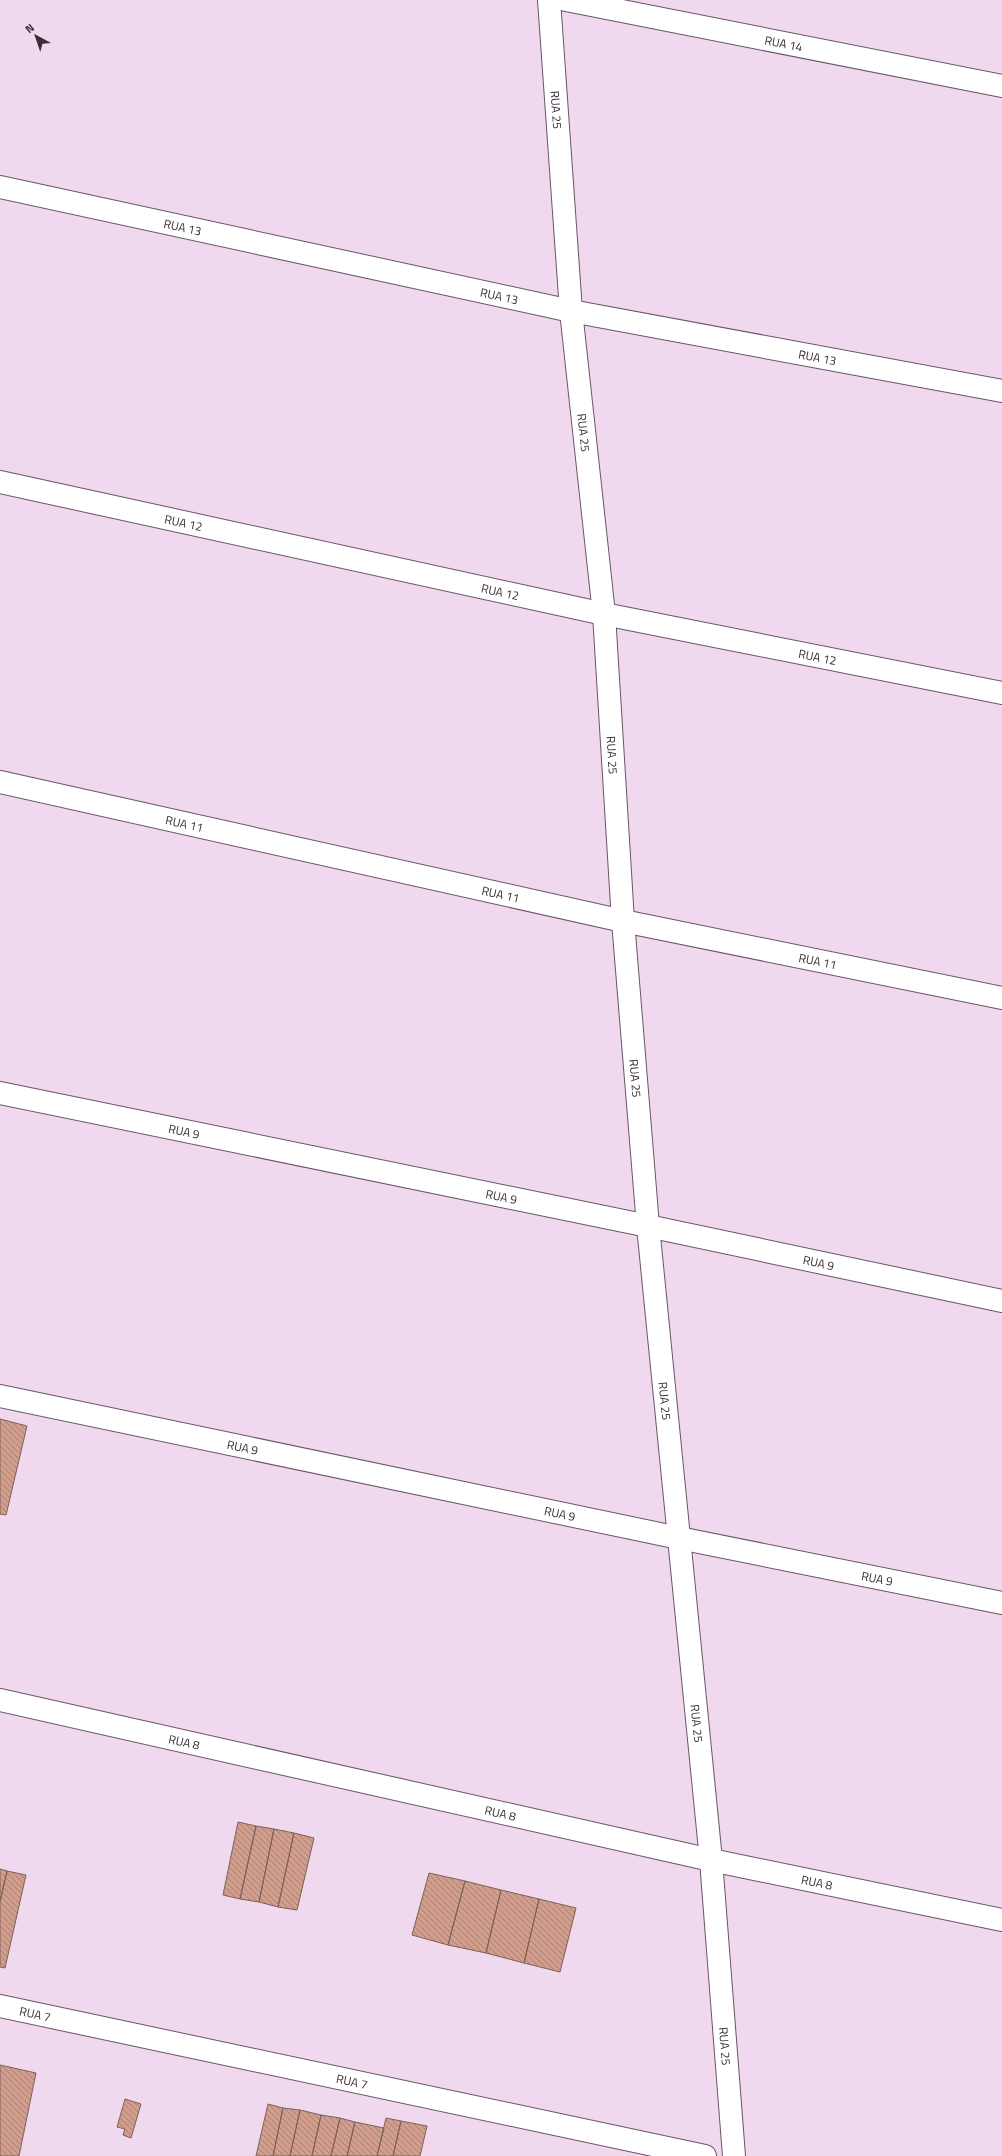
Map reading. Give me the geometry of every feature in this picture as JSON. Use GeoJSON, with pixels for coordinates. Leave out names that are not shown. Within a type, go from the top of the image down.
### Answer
{"type":"FeatureCollection","features":[{"type":"Feature","properties":{"kind":"street","name":"RUA 25"},"geometry":{"type":"LineString","coordinates":[[549,0],[571,311],[604,614],[624,922],[648,1226],[711,1860],[734,2156]]}},
{"type":"Feature","properties":{"kind":"street","name":"RUA 14"},"geometry":{"type":"LineString","coordinates":[[566,0],[1002,86]]}},
{"type":"Feature","properties":{"kind":"street","name":"RUA 13"},"geometry":{"type":"LineString","coordinates":[[0,187],[571,311],[1002,391]]}},
{"type":"Feature","properties":{"kind":"street","name":"RUA 12"},"geometry":{"type":"LineString","coordinates":[[0,482],[604,614],[1002,693]]}},
{"type":"Feature","properties":{"kind":"street","name":"RUA 11"},"geometry":{"type":"LineString","coordinates":[[0,782],[624,922],[1002,998]]}},
{"type":"Feature","properties":{"kind":"street","name":"RUA 9"},"geometry":{"type":"LineString","coordinates":[[0,1093],[648,1226],[1002,1301]]}},
{"type":"Feature","properties":{"kind":"street","name":"RUA 9"},"geometry":{"type":"LineString","coordinates":[[0,1396],[679,1538],[1002,1602]]}},
{"type":"Feature","properties":{"kind":"street","name":"RUA 8"},"geometry":{"type":"LineString","coordinates":[[0,1700],[711,1860],[1002,1920]]}},
{"type":"Feature","properties":{"kind":"street","name":"RUA 7"},"geometry":{"type":"LineString","coordinates":[[0,2006],[705,2156]]}},
{"type":"Feature","properties":{"kind":"building"},"geometry":{"type":"Polygon","coordinates":[[[0,1419],[27,1426],[6,1515],[0,1514],[0,1419]]]}},
{"type":"Feature","properties":{"kind":"building"},"geometry":{"type":"Polygon","coordinates":[[[238,1822],[256,1826],[240,1899],[223,1895],[238,1822]]]}},
{"type":"Feature","properties":{"kind":"building"},"geometry":{"type":"Polygon","coordinates":[[[256,1826],[274,1829],[259,1902],[240,1899],[256,1826]]]}},
{"type":"Feature","properties":{"kind":"building"},"geometry":{"type":"Polygon","coordinates":[[[274,1829],[294,1833],[278,1907],[259,1902],[274,1829]]]}},
{"type":"Feature","properties":{"kind":"building"},"geometry":{"type":"Polygon","coordinates":[[[294,1833],[314,1838],[297,1910],[278,1907],[294,1833]]]}},
{"type":"Feature","properties":{"kind":"building"},"geometry":{"type":"Polygon","coordinates":[[[0,1869],[7,1871],[0,1902],[0,1869]]]}},
{"type":"Feature","properties":{"kind":"building"},"geometry":{"type":"Polygon","coordinates":[[[7,1871],[26,1875],[5,1968],[0,1967],[0,1902],[7,1871]]]}},
{"type":"Feature","properties":{"kind":"building"},"geometry":{"type":"Polygon","coordinates":[[[429,1873],[465,1881],[448,1945],[412,1935],[429,1873]]]}},
{"type":"Feature","properties":{"kind":"building"},"geometry":{"type":"Polygon","coordinates":[[[465,1881],[501,1890],[486,1953],[448,1945],[465,1881]]]}},
{"type":"Feature","properties":{"kind":"building"},"geometry":{"type":"Polygon","coordinates":[[[501,1890],[539,1899],[524,1963],[486,1953],[501,1890]]]}},
{"type":"Feature","properties":{"kind":"building"},"geometry":{"type":"Polygon","coordinates":[[[539,1899],[576,1908],[560,1972],[524,1963],[539,1899]]]}},
{"type":"Feature","properties":{"kind":"building"},"geometry":{"type":"Polygon","coordinates":[[[0,2065],[36,2073],[19,2156],[0,2156],[0,2065]]]}},
{"type":"Feature","properties":{"kind":"building"},"geometry":{"type":"Polygon","coordinates":[[[125,2099],[141,2104],[131,2138],[123,2135],[125,2129],[117,2127],[125,2099]]]}},
{"type":"Feature","properties":{"kind":"building"},"geometry":{"type":"Polygon","coordinates":[[[268,2104],[283,2108],[273,2156],[256,2156],[268,2104]]]}},
{"type":"Feature","properties":{"kind":"building"},"geometry":{"type":"Polygon","coordinates":[[[283,2108],[300,2110],[290,2156],[273,2156],[283,2108]]]}},
{"type":"Feature","properties":{"kind":"building"},"geometry":{"type":"Polygon","coordinates":[[[300,2110],[321,2115],[312,2156],[290,2156],[300,2110]]]}},
{"type":"Feature","properties":{"kind":"building"},"geometry":{"type":"Polygon","coordinates":[[[321,2115],[340,2118],[331,2156],[312,2156],[321,2115]]]}},
{"type":"Feature","properties":{"kind":"building"},"geometry":{"type":"Polygon","coordinates":[[[340,2118],[355,2122],[347,2156],[331,2156],[340,2118]]]}},
{"type":"Feature","properties":{"kind":"building"},"geometry":{"type":"Polygon","coordinates":[[[386,2118],[401,2121],[393,2156],[377,2156],[386,2118]]]}},
{"type":"Feature","properties":{"kind":"building"},"geometry":{"type":"Polygon","coordinates":[[[401,2121],[427,2126],[420,2156],[393,2156],[401,2121]]]}},
{"type":"Feature","properties":{"kind":"building"},"geometry":{"type":"Polygon","coordinates":[[[355,2122],[384,2128],[377,2156],[347,2156],[355,2122]]]}}]}
